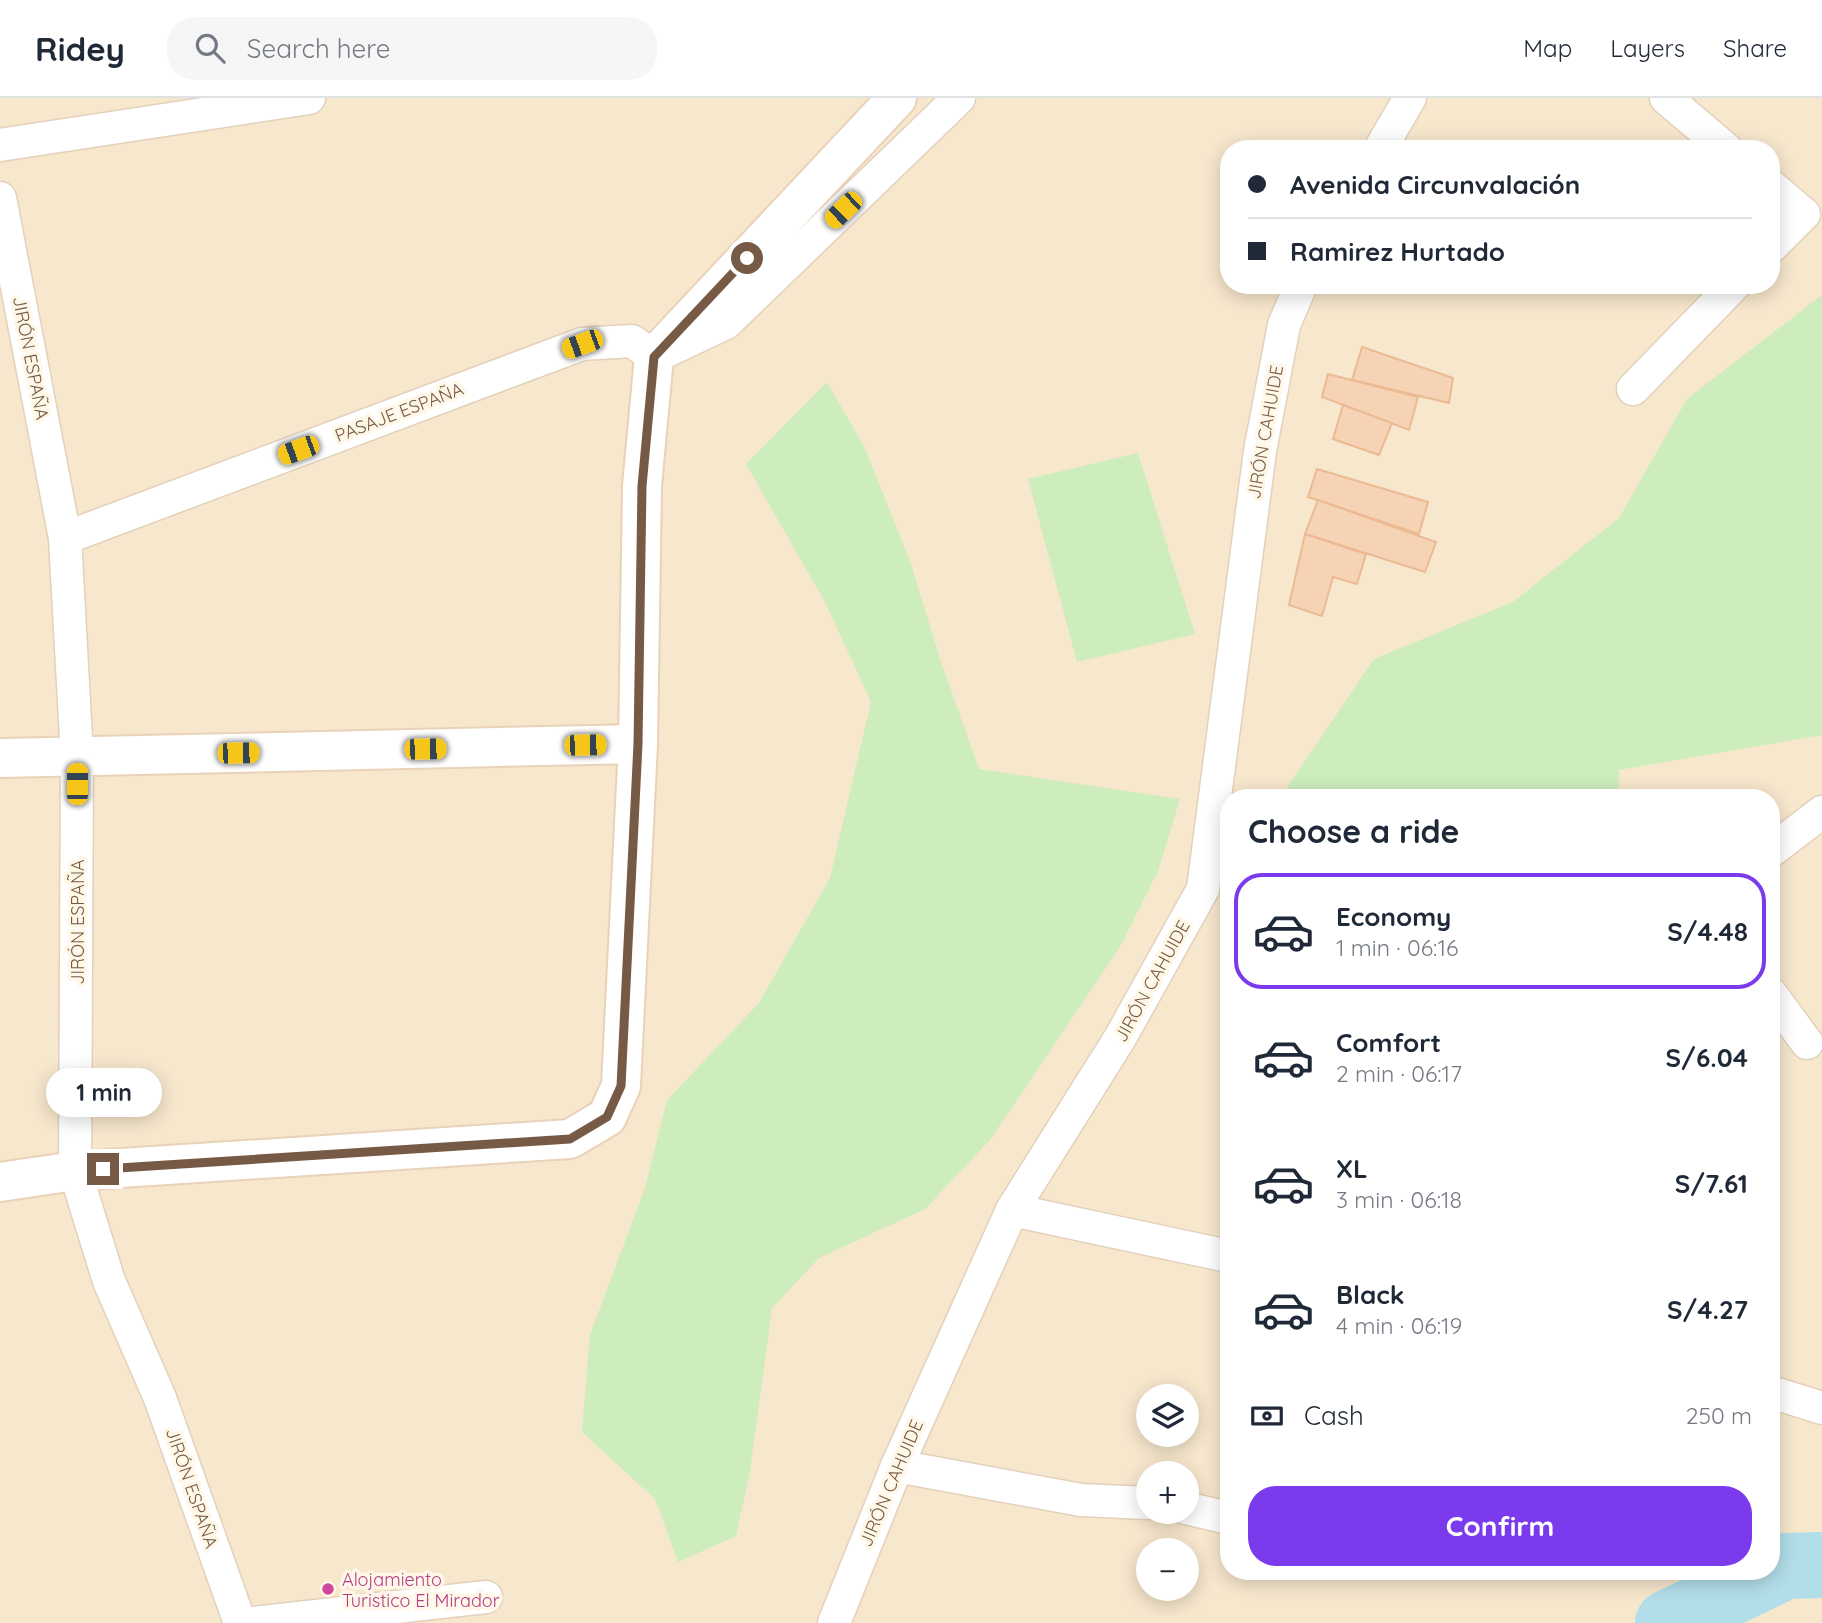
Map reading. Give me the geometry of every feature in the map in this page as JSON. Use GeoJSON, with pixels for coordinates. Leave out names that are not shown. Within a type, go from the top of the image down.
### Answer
{"type":"FeatureCollection","features":[{"type":"Feature","properties":{"kind":"street"},"geometry":{"type":"LineString","coordinates":[[0,145],[309,98]]}},
{"type":"Feature","properties":{"kind":"street"},"geometry":{"type":"LineString","coordinates":[[0,1182],[75,1171],[570,1139],[607,1117],[621,1086],[638,744],[642,486],[654,357],[897,98]]}},
{"type":"Feature","properties":{"kind":"street"},"geometry":{"type":"LineString","coordinates":[[654,357],[726,323],[959,98]]}},
{"type":"Feature","properties":{"kind":"street"},"geometry":{"type":"LineString","coordinates":[[1385,140],[1409,98]]}},
{"type":"Feature","properties":{"kind":"street"},"geometry":{"type":"LineString","coordinates":[[1666,98],[1715,140]]}},
{"type":"Feature","properties":{"kind":"street"},"geometry":{"type":"LineString","coordinates":[[1780,191],[1813,208],[1780,239]]}},
{"type":"Feature","properties":{"kind":"street","name":"JIRÓN ESPAÑA"},"geometry":{"type":"LineString","coordinates":[[0,198],[65,538],[77,757],[75,1171],[109,1281],[160,1398],[240,1623]]}},
{"type":"Feature","properties":{"kind":"street","name":"JIRÓN CAHUIDE"},"geometry":{"type":"LineString","coordinates":[[1226,789],[1260,451],[1284,325],[1297,294]]}},
{"type":"Feature","properties":{"kind":"street"},"geometry":{"type":"LineString","coordinates":[[1633,389],[1725,294]]}},
{"type":"Feature","properties":{"kind":"street","name":"PASAJE ESPAÑA"},"geometry":{"type":"LineString","coordinates":[[65,538],[582,344],[632,341],[654,357]]}},
{"type":"Feature","properties":{"kind":"street"},"geometry":{"type":"LineString","coordinates":[[0,758],[638,744]]}},
{"type":"Feature","properties":{"kind":"street"},"geometry":{"type":"LineString","coordinates":[[1780,844],[1822,812]]}},
{"type":"Feature","properties":{"kind":"street","name":"JIRÓN CAHUIDE"},"geometry":{"type":"LineString","coordinates":[[834,1623],[897,1465],[1012,1210],[1120,1038],[1216,893],[1220,853]]}},
{"type":"Feature","properties":{"kind":"street"},"geometry":{"type":"LineString","coordinates":[[1780,1006],[1807,1042]]}},
{"type":"Feature","properties":{"kind":"street"},"geometry":{"type":"LineString","coordinates":[[1012,1210],[1220,1254]]}},
{"type":"Feature","properties":{"kind":"street"},"geometry":{"type":"LineString","coordinates":[[1780,1395],[1822,1408]]}},
{"type":"Feature","properties":{"kind":"street"},"geometry":{"type":"LineString","coordinates":[[897,1465],[1081,1500],[1136,1502]]}},
{"type":"Feature","properties":{"kind":"street"},"geometry":{"type":"LineString","coordinates":[[1199,1511],[1220,1516]]}},
{"type":"Feature","properties":{"kind":"street"},"geometry":{"type":"LineString","coordinates":[[253,1623],[486,1597]]}},
{"type":"Feature","properties":{"kind":"shaded area"},"geometry":{"type":"Polygon","coordinates":[[[0,98],[1822,98],[1822,1623],[0,1623],[0,98]]]}},
{"type":"Feature","properties":{"kind":"green space"},"geometry":{"type":"Polygon","coordinates":[[[1822,295],[1822,735],[1619,770],[1619,789],[1286,789],[1374,659],[1513,602],[1619,518],[1687,399],[1822,295]]]}},
{"type":"Feature","properties":{"kind":"green space"},"geometry":{"type":"Polygon","coordinates":[[[827,382],[865,448],[911,564],[940,659],[979,769],[1180,799],[1158,871],[1120,947],[990,1140],[925,1209],[819,1258],[772,1308],[750,1471],[736,1536],[678,1562],[655,1499],[582,1432],[590,1335],[645,1188],[667,1100],[759,1003],[830,878],[871,702],[825,602],[746,464],[827,382]]]}},
{"type":"Feature","properties":{"kind":"green space"},"geometry":{"type":"Polygon","coordinates":[[[1138,453],[1195,634],[1077,662],[1028,479],[1138,453]]]}},
{"type":"Feature","properties":{"kind":"building"},"geometry":{"type":"Polygon","coordinates":[[[1362,347],[1453,378],[1449,403],[1352,380],[1362,347]]]}},
{"type":"Feature","properties":{"kind":"building"},"geometry":{"type":"Polygon","coordinates":[[[1328,374],[1418,397],[1409,430],[1322,397],[1328,374]]]}},
{"type":"Feature","properties":{"kind":"building"},"geometry":{"type":"Polygon","coordinates":[[[1343,405],[1392,423],[1379,455],[1333,439],[1343,405]]]}},
{"type":"Feature","properties":{"kind":"building"},"geometry":{"type":"Polygon","coordinates":[[[1317,469],[1428,502],[1419,534],[1308,497],[1317,469]]]}},
{"type":"Feature","properties":{"kind":"building"},"geometry":{"type":"Polygon","coordinates":[[[1318,500],[1436,542],[1425,572],[1305,534],[1318,500]]]}},
{"type":"Feature","properties":{"kind":"building"},"geometry":{"type":"Polygon","coordinates":[[[1305,534],[1366,554],[1357,584],[1333,577],[1322,616],[1289,605],[1305,534]]]}},
{"type":"Feature","properties":{"kind":"waterway"},"geometry":{"type":"LineString","coordinates":[[1780,1569],[1786,1566],[1822,1565]]}},
{"type":"Feature","properties":{"kind":"waterway"},"geometry":{"type":"LineString","coordinates":[[1668,1623],[1757,1580]]}},
{"type":"Feature","properties":{"kind":"place","name":"Alojamiento Turistico El Mirador"},"geometry":{"type":"Point","coordinates":[328,1589]}},
{"type":"Feature","properties":{"kind":"route"},"geometry":{"type":"LineString","coordinates":[[103,1169],[570,1139],[607,1117],[621,1086],[638,744],[642,486],[654,357],[747,258]]}}]}
